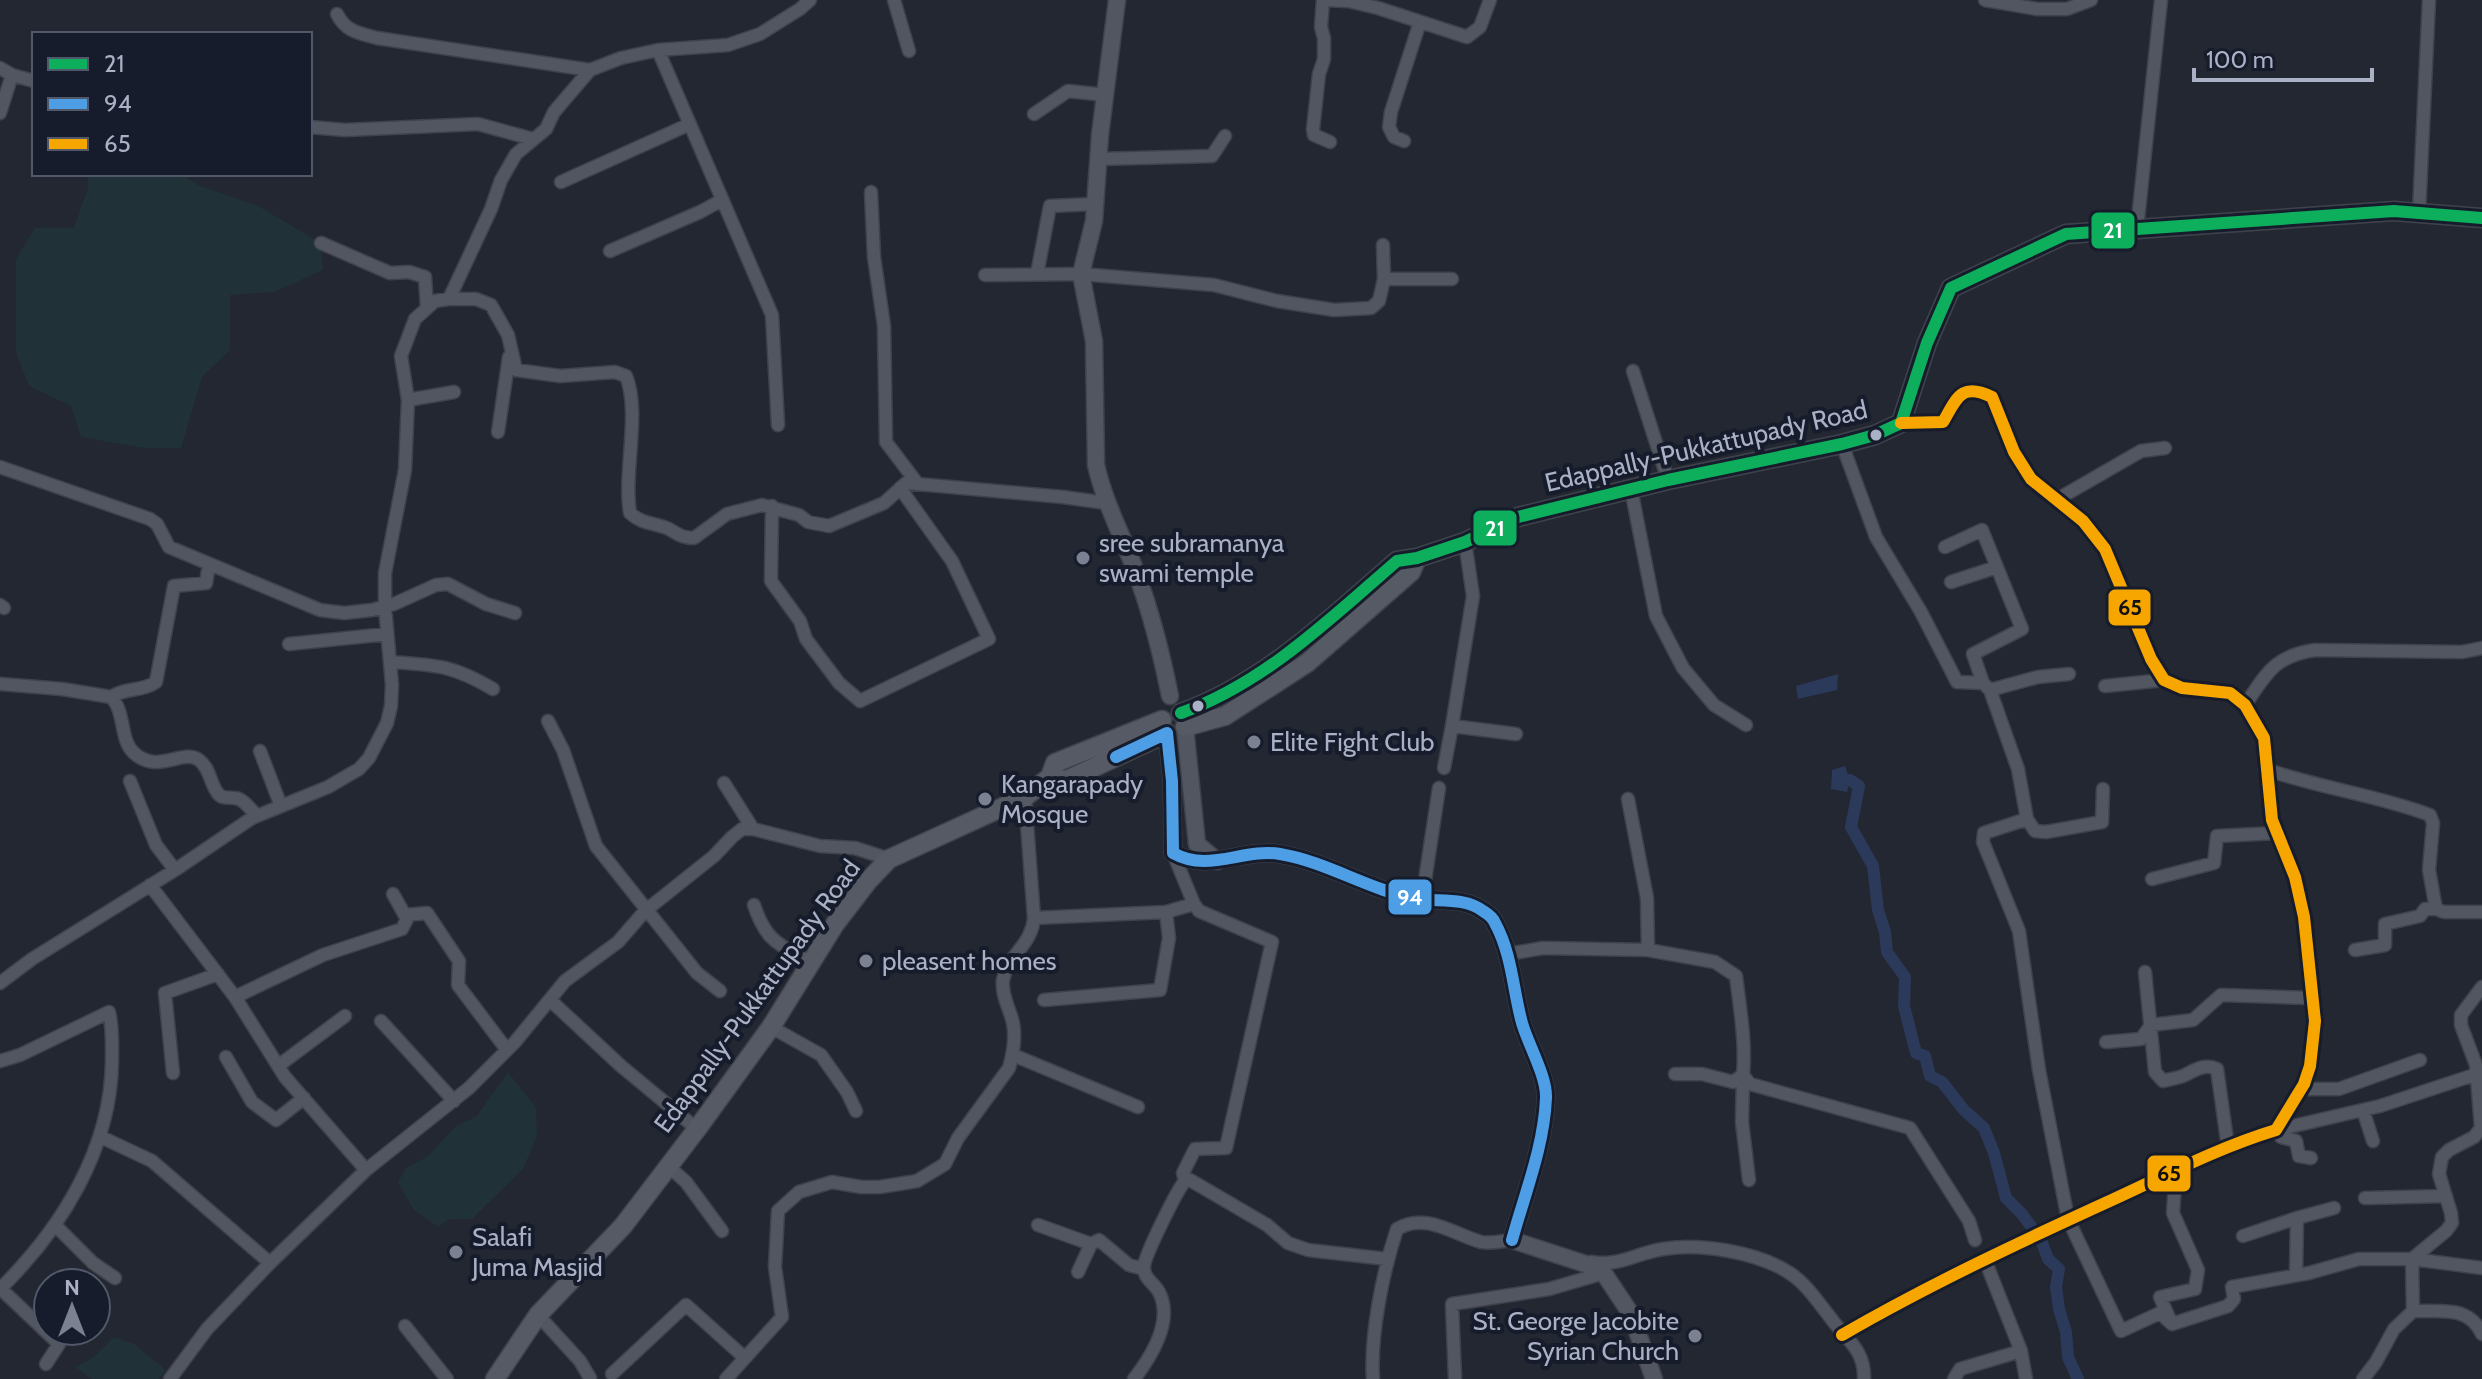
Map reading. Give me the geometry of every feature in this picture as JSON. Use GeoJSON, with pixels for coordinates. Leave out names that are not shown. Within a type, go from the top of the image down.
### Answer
{"type":"FeatureCollection","features":[{"type":"Feature","properties":{"kind":"main road","name":"Edappally-Pukkattupady Road"},"geometry":{"type":"LineString","coordinates":[[495,1379],[538,1315],[623,1226],[697,1129],[771,1027],[835,924],[889,859],[1025,797],[1050,777],[1067,780],[1173,716],[1225,716],[1307,663],[1411,572],[1417,558],[1465,542],[1518,517],[1668,480],[1842,444],[1875,435],[1901,423],[1927,343],[1951,288],[2066,234],[2394,211],[2482,218]]}},
{"type":"Feature","properties":{"kind":"street"},"geometry":{"type":"LineString","coordinates":[[449,299],[491,209],[501,180],[516,154],[546,129],[560,103],[590,70],[621,58],[658,50],[728,45],[760,34],[810,0]]}},
{"type":"Feature","properties":{"kind":"street"},"geometry":{"type":"LineString","coordinates":[[894,0],[909,51]]}},
{"type":"Feature","properties":{"kind":"street"},"geometry":{"type":"LineString","coordinates":[[1117,0],[1094,221],[1081,274],[1094,341],[1096,465],[1106,503],[1129,553],[1157,631],[1197,844],[1217,861]]}},
{"type":"Feature","properties":{"kind":"street"},"geometry":{"type":"LineString","coordinates":[[1330,142],[1314,135],[1313,129],[1319,74],[1324,59],[1321,27],[1324,0],[1348,1],[1378,8],[1467,37],[1480,27],[1490,0]]}},
{"type":"Feature","properties":{"kind":"street"},"geometry":{"type":"LineString","coordinates":[[1985,0],[2037,9],[2067,9],[2091,0]]}},
{"type":"Feature","properties":{"kind":"street"},"geometry":{"type":"LineString","coordinates":[[2137,229],[2161,0]]}},
{"type":"Feature","properties":{"kind":"street"},"geometry":{"type":"LineString","coordinates":[[2419,212],[2429,0]]}},
{"type":"Feature","properties":{"kind":"street"},"geometry":{"type":"LineString","coordinates":[[337,14],[343,26],[351,31],[377,38],[590,70]]}},
{"type":"Feature","properties":{"kind":"street"},"geometry":{"type":"LineString","coordinates":[[1404,141],[1394,137],[1389,127],[1391,112],[1420,22]]}},
{"type":"Feature","properties":{"kind":"street"},"geometry":{"type":"LineString","coordinates":[[658,50],[772,315],[778,425]]}},
{"type":"Feature","properties":{"kind":"street"},"geometry":{"type":"LineString","coordinates":[[0,68],[32,80]]}},
{"type":"Feature","properties":{"kind":"street"},"geometry":{"type":"LineString","coordinates":[[0,113],[12,75]]}},
{"type":"Feature","properties":{"kind":"street"},"geometry":{"type":"LineString","coordinates":[[1034,114],[1068,91],[1106,95]]}},
{"type":"Feature","properties":{"kind":"street"},"geometry":{"type":"LineString","coordinates":[[312,127],[345,130],[478,124],[533,139]]}},
{"type":"Feature","properties":{"kind":"street"},"geometry":{"type":"LineString","coordinates":[[561,182],[690,124]]}},
{"type":"Feature","properties":{"kind":"street"},"geometry":{"type":"LineString","coordinates":[[1099,159],[1212,156],[1225,136]]}},
{"type":"Feature","properties":{"kind":"street"},"geometry":{"type":"LineString","coordinates":[[871,192],[874,257],[884,326],[886,442],[917,483]]}},
{"type":"Feature","properties":{"kind":"street"},"geometry":{"type":"LineString","coordinates":[[610,251],[722,200]]}},
{"type":"Feature","properties":{"kind":"street"},"geometry":{"type":"LineString","coordinates":[[1037,274],[1050,206],[1095,204]]}},
{"type":"Feature","properties":{"kind":"street"},"geometry":{"type":"LineString","coordinates":[[321,243],[390,273],[409,272],[425,277],[427,308]]}},
{"type":"Feature","properties":{"kind":"street"},"geometry":{"type":"LineString","coordinates":[[985,275],[1081,274],[1214,285],[1277,301],[1334,310],[1371,308],[1379,301],[1384,279],[1383,245]]}},
{"type":"Feature","properties":{"kind":"street"},"geometry":{"type":"LineString","coordinates":[[1384,279],[1452,279]]}},
{"type":"Feature","properties":{"kind":"street"},"geometry":{"type":"LineString","coordinates":[[0,983],[32,959],[257,816],[328,787],[359,769],[369,758],[387,723],[391,706],[385,573],[405,470],[408,400],[401,356],[415,319],[435,301],[476,299],[491,305],[508,335],[516,370],[560,376],[615,372],[626,376],[631,408],[630,513],[651,525],[669,529],[674,535],[694,538],[717,520],[737,510],[762,505],[799,515],[808,522],[829,526],[884,503],[906,483],[1106,503]]}},
{"type":"Feature","properties":{"kind":"street"},"geometry":{"type":"LineString","coordinates":[[498,432],[511,346]]}},
{"type":"Feature","properties":{"kind":"street"},"geometry":{"type":"LineString","coordinates":[[1633,371],[1668,480]]}},
{"type":"Feature","properties":{"kind":"street"},"geometry":{"type":"LineString","coordinates":[[1901,423],[1943,422],[1958,397],[1966,391],[1979,391],[1992,397],[2014,452],[2031,479],[2083,521],[2105,549],[2151,659],[2164,680]]}},
{"type":"Feature","properties":{"kind":"street"},"geometry":{"type":"LineString","coordinates":[[408,400],[454,392]]}},
{"type":"Feature","properties":{"kind":"street"},"geometry":{"type":"LineString","coordinates":[[1842,444],[1876,537],[1921,612],[1957,682],[1986,686],[2069,674]]}},
{"type":"Feature","properties":{"kind":"street"},"geometry":{"type":"LineString","coordinates":[[2056,500],[2141,451],[2165,448]]}},
{"type":"Feature","properties":{"kind":"street"},"geometry":{"type":"LineString","coordinates":[[0,467],[150,519],[157,524],[169,547],[320,610],[344,613],[385,607],[436,585],[448,584],[486,604],[515,613]]}},
{"type":"Feature","properties":{"kind":"street"},"geometry":{"type":"LineString","coordinates":[[772,506],[771,581],[800,621],[806,639],[839,683],[860,701],[989,639],[952,561],[900,488]]}},
{"type":"Feature","properties":{"kind":"street"},"geometry":{"type":"LineString","coordinates":[[1631,489],[1656,616],[1683,668],[1714,705],[1746,725]]}},
{"type":"Feature","properties":{"kind":"street"},"geometry":{"type":"LineString","coordinates":[[1945,547],[1982,530],[2022,629],[1973,654],[2018,769],[2027,819],[2035,831],[2046,832],[2102,822],[2103,789]]}},
{"type":"Feature","properties":{"kind":"street"},"geometry":{"type":"LineString","coordinates":[[1444,768],[1473,596],[1465,542]]}},
{"type":"Feature","properties":{"kind":"street"},"geometry":{"type":"LineString","coordinates":[[0,684],[111,697],[121,690],[148,688],[156,682],[174,586],[206,583],[209,564]]}},
{"type":"Feature","properties":{"kind":"street"},"geometry":{"type":"LineString","coordinates":[[1951,582],[1997,567]]}},
{"type":"Feature","properties":{"kind":"street"},"geometry":{"type":"LineString","coordinates":[[289,644],[387,634]]}},
{"type":"Feature","properties":{"kind":"street"},"geometry":{"type":"LineString","coordinates":[[2245,705],[2273,665],[2299,652],[2462,652],[2482,648]]}},
{"type":"Feature","properties":{"kind":"street"},"geometry":{"type":"LineString","coordinates":[[390,662],[442,666],[465,673],[493,689]]}},
{"type":"Feature","properties":{"kind":"street"},"geometry":{"type":"LineString","coordinates":[[2105,686],[2164,680],[2182,688],[2230,693],[2245,705],[2264,738],[2272,820],[2295,877],[2304,917],[2315,1021],[2310,1066],[2301,1089],[2276,1130]]}},
{"type":"Feature","properties":{"kind":"street"},"geometry":{"type":"LineString","coordinates":[[111,697],[120,710],[128,746],[135,754],[156,764],[192,757],[200,760],[213,779],[217,792],[224,798],[243,802],[257,816]]}},
{"type":"Feature","properties":{"kind":"street"},"geometry":{"type":"LineString","coordinates":[[1134,1379],[1148,1361],[1163,1319],[1162,1300],[1147,1279],[1144,1263],[1195,1149],[1226,1148],[1272,942],[1199,911],[1194,904],[1173,853],[1173,716]]}},
{"type":"Feature","properties":{"kind":"street"},"geometry":{"type":"LineString","coordinates":[[548,721],[563,750],[596,846],[697,973],[720,991]]}},
{"type":"Feature","properties":{"kind":"street"},"geometry":{"type":"LineString","coordinates":[[1452,726],[1516,734]]}},
{"type":"Feature","properties":{"kind":"street"},"geometry":{"type":"LineString","coordinates":[[260,751],[281,806]]}},
{"type":"Feature","properties":{"kind":"street"},"geometry":{"type":"LineString","coordinates":[[2265,769],[2306,783],[2407,806],[2430,815],[2433,823],[2429,870],[2436,909]]}},
{"type":"Feature","properties":{"kind":"street"},"geometry":{"type":"LineString","coordinates":[[130,781],[156,845],[175,870]]}},
{"type":"Feature","properties":{"kind":"street"},"geometry":{"type":"LineString","coordinates":[[724,783],[753,829]]}},
{"type":"Feature","properties":{"kind":"street"},"geometry":{"type":"LineString","coordinates":[[1422,900],[1439,788]]}},
{"type":"Feature","properties":{"kind":"street"},"geometry":{"type":"LineString","coordinates":[[726,1379],[782,1317],[775,1267],[778,1211],[799,1192],[810,1188],[832,1182],[880,1187],[917,1181],[945,1164],[958,1138],[1009,1068],[1013,1055],[1014,1026],[1003,979],[1033,933],[1034,918],[1025,797]]}},
{"type":"Feature","properties":{"kind":"street"},"geometry":{"type":"LineString","coordinates":[[1628,799],[1647,898],[1648,950]]}},
{"type":"Feature","properties":{"kind":"street"},"geometry":{"type":"LineString","coordinates":[[2027,819],[1984,833],[1983,842],[2019,931],[2039,1070],[2068,1219],[2121,1331],[2160,1313],[2172,1324]]}},
{"type":"Feature","properties":{"kind":"street"},"geometry":{"type":"LineString","coordinates":[[170,1379],[207,1329],[366,1170],[454,1101],[507,1050],[565,981],[618,942],[645,911],[714,856],[742,829],[820,846],[855,848],[889,859]]}},
{"type":"Feature","properties":{"kind":"street"},"geometry":{"type":"LineString","coordinates":[[2152,879],[2214,863],[2217,836],[2277,833]]}},
{"type":"Feature","properties":{"kind":"street"},"geometry":{"type":"LineString","coordinates":[[1173,853],[1186,861],[1217,861],[1266,852],[1294,856],[1397,894],[1479,907],[1494,920],[1508,954],[1522,1024],[1546,1094],[1542,1134],[1512,1240]]}},
{"type":"Feature","properties":{"kind":"street"},"geometry":{"type":"LineString","coordinates":[[150,885],[235,997],[278,1066],[366,1170]]}},
{"type":"Feature","properties":{"kind":"street"},"geometry":{"type":"LineString","coordinates":[[235,997],[323,955],[402,929],[407,919],[393,894]]}},
{"type":"Feature","properties":{"kind":"street"},"geometry":{"type":"LineString","coordinates":[[1034,918],[1166,912],[1194,904]]}},
{"type":"Feature","properties":{"kind":"street"},"geometry":{"type":"LineString","coordinates":[[754,905],[764,932],[811,963]]}},
{"type":"Feature","properties":{"kind":"street"},"geometry":{"type":"LineString","coordinates":[[2355,950],[2385,945],[2385,924],[2420,916],[2425,909],[2482,912]]}},
{"type":"Feature","properties":{"kind":"street"},"geometry":{"type":"LineString","coordinates":[[1044,1000],[1160,990],[1169,938],[1166,912]]}},
{"type":"Feature","properties":{"kind":"street"},"geometry":{"type":"LineString","coordinates":[[405,915],[427,913],[459,961],[458,985],[507,1050]]}},
{"type":"Feature","properties":{"kind":"street"},"geometry":{"type":"LineString","coordinates":[[1508,954],[1543,948],[1648,950],[1715,962],[1736,976],[1745,1046],[1742,1122],[1749,1180]]}},
{"type":"Feature","properties":{"kind":"street"},"geometry":{"type":"LineString","coordinates":[[2145,972],[2155,1072],[2163,1081],[2202,1067],[2217,1069],[2228,1147]]}},
{"type":"Feature","properties":{"kind":"street"},"geometry":{"type":"LineString","coordinates":[[173,1073],[165,993],[218,974]]}},
{"type":"Feature","properties":{"kind":"street"},"geometry":{"type":"LineString","coordinates":[[2412,1259],[2452,1223],[2439,1174],[2442,1157],[2474,1137],[2481,1128],[2477,1055],[2461,1025],[2461,1015],[2482,987]]}},
{"type":"Feature","properties":{"kind":"street"},"geometry":{"type":"LineString","coordinates":[[2106,1042],[2141,1039],[2151,1025],[2193,1020],[2221,995],[2312,998]]}},
{"type":"Feature","properties":{"kind":"street"},"geometry":{"type":"LineString","coordinates":[[550,1000],[621,1066],[697,1129]]}},
{"type":"Feature","properties":{"kind":"street"},"geometry":{"type":"LineString","coordinates":[[0,1061],[20,1055],[109,1012],[112,1024],[111,1089],[101,1137],[55,1225],[3,1282],[59,1344],[46,1364]]}},
{"type":"Feature","properties":{"kind":"street"},"geometry":{"type":"LineString","coordinates":[[278,1066],[345,1016]]}},
{"type":"Feature","properties":{"kind":"street"},"geometry":{"type":"LineString","coordinates":[[381,1021],[454,1101]]}},
{"type":"Feature","properties":{"kind":"street"},"geometry":{"type":"LineString","coordinates":[[771,1027],[821,1055],[847,1092],[856,1111]]}},
{"type":"Feature","properties":{"kind":"street"},"geometry":{"type":"LineString","coordinates":[[1013,1055],[1138,1107]]}},
{"type":"Feature","properties":{"kind":"street"},"geometry":{"type":"LineString","coordinates":[[226,1057],[252,1102],[276,1120],[304,1098]]}},
{"type":"Feature","properties":{"kind":"street"},"geometry":{"type":"LineString","coordinates":[[2301,1089],[2339,1089],[2420,1060]]}},
{"type":"Feature","properties":{"kind":"street"},"geometry":{"type":"LineString","coordinates":[[1675,1074],[1702,1074],[1733,1082],[1743,1075]]}},
{"type":"Feature","properties":{"kind":"street"},"geometry":{"type":"LineString","coordinates":[[1842,1335],[2037,1233],[2228,1147],[2276,1130],[2363,1110],[2477,1074]]}},
{"type":"Feature","properties":{"kind":"street"},"geometry":{"type":"LineString","coordinates":[[1743,1075],[1750,1084],[1910,1128],[1969,1221],[1975,1240]]}},
{"type":"Feature","properties":{"kind":"street"},"geometry":{"type":"LineString","coordinates":[[2363,1110],[2373,1141]]}},
{"type":"Feature","properties":{"kind":"street"},"geometry":{"type":"LineString","coordinates":[[2276,1130],[2281,1137],[2296,1141],[2299,1156],[2311,1158]]}},
{"type":"Feature","properties":{"kind":"street"},"geometry":{"type":"LineString","coordinates":[[101,1137],[152,1161],[270,1263]]}},
{"type":"Feature","properties":{"kind":"street"},"geometry":{"type":"LineString","coordinates":[[667,1165],[686,1182],[722,1231]]}},
{"type":"Feature","properties":{"kind":"street"},"geometry":{"type":"LineString","coordinates":[[2172,1324],[2160,1297],[2195,1289],[2199,1275],[2173,1213],[2176,1170]]}},
{"type":"Feature","properties":{"kind":"street"},"geometry":{"type":"LineString","coordinates":[[1185,1172],[1190,1180],[1267,1225],[1288,1243],[1308,1250],[1387,1259]]}},
{"type":"Feature","properties":{"kind":"street"},"geometry":{"type":"LineString","coordinates":[[2365,1198],[2446,1196]]}},
{"type":"Feature","properties":{"kind":"street"},"geometry":{"type":"LineString","coordinates":[[2243,1236],[2334,1208]]}},
{"type":"Feature","properties":{"kind":"street"},"geometry":{"type":"LineString","coordinates":[[2296,1275],[2297,1218]]}},
{"type":"Feature","properties":{"kind":"street"},"geometry":{"type":"LineString","coordinates":[[1372,1377],[1387,1259],[1397,1229],[1408,1223],[1438,1224],[1484,1243],[1512,1240],[1601,1269],[1631,1314],[1654,1379]]}},
{"type":"Feature","properties":{"kind":"street"},"geometry":{"type":"LineString","coordinates":[[55,1225],[93,1263],[115,1278]]}},
{"type":"Feature","properties":{"kind":"street"},"geometry":{"type":"LineString","coordinates":[[1038,1225],[1091,1244]]}},
{"type":"Feature","properties":{"kind":"street"},"geometry":{"type":"LineString","coordinates":[[1078,1272],[1091,1244],[1099,1240],[1129,1265],[1144,1269]]}},
{"type":"Feature","properties":{"kind":"street"},"geometry":{"type":"LineString","coordinates":[[1573,1258],[1608,1265],[1662,1249],[1680,1249],[1737,1254],[1761,1260],[1792,1274],[1817,1300],[1842,1335],[1861,1353],[1864,1379]]}},
{"type":"Feature","properties":{"kind":"street"},"geometry":{"type":"LineString","coordinates":[[2172,1324],[2232,1305],[2232,1287],[2359,1259],[2412,1259],[2482,1268]]}},
{"type":"Feature","properties":{"kind":"street"},"geometry":{"type":"LineString","coordinates":[[2412,1259],[2413,1311]]}},
{"type":"Feature","properties":{"kind":"street"},"geometry":{"type":"LineString","coordinates":[[1985,1260],[2021,1351],[2026,1379]]}},
{"type":"Feature","properties":{"kind":"street"},"geometry":{"type":"LineString","coordinates":[[1455,1379],[1452,1304],[1549,1289],[1604,1273]]}},
{"type":"Feature","properties":{"kind":"street"},"geometry":{"type":"LineString","coordinates":[[612,1374],[686,1305],[745,1358]]}},
{"type":"Feature","properties":{"kind":"street"},"geometry":{"type":"LineString","coordinates":[[2363,1379],[2394,1329],[2413,1311],[2462,1313],[2474,1318],[2482,1334]]}},
{"type":"Feature","properties":{"kind":"street"},"geometry":{"type":"LineString","coordinates":[[538,1315],[580,1361],[590,1378]]}},
{"type":"Feature","properties":{"kind":"street"},"geometry":{"type":"LineString","coordinates":[[405,1326],[447,1379]]}},
{"type":"Feature","properties":{"kind":"street"},"geometry":{"type":"LineString","coordinates":[[1954,1379],[1960,1369],[2021,1351]]}},
{"type":"Feature","properties":{"kind":"shaded area"},"geometry":{"type":"Polygon","coordinates":[[[88,176],[184,176],[200,186],[258,206],[321,243],[323,270],[274,292],[230,295],[230,350],[202,377],[181,448],[144,448],[81,437],[71,406],[29,386],[16,352],[16,259],[35,228],[74,228],[88,188],[88,176]]]}},
{"type":"Feature","properties":{"kind":"shaded area"},"geometry":{"type":"Polygon","coordinates":[[[508,1072],[536,1108],[537,1136],[523,1169],[472,1219],[449,1219],[438,1227],[413,1209],[398,1182],[406,1168],[428,1156],[456,1126],[477,1116],[508,1072]]]}},
{"type":"Feature","properties":{"kind":"shaded area"},"geometry":{"type":"Polygon","coordinates":[[[112,1339],[134,1344],[166,1370],[159,1379],[92,1379],[75,1367],[94,1357],[104,1347],[112,1347],[112,1339]]]}},
{"type":"Feature","properties":{"kind":"water"},"geometry":{"type":"Polygon","coordinates":[[[1838,674],[1837,690],[1798,699],[1796,686],[1838,674]]]}},
{"type":"Feature","properties":{"kind":"water"},"geometry":{"type":"Polygon","coordinates":[[[1845,766],[1850,780],[1847,792],[1831,789],[1832,770],[1845,766]]]}},
{"type":"Feature","properties":{"kind":"waterway"},"geometry":{"type":"LineString","coordinates":[[1850,780],[1859,786],[1851,827],[1873,866],[1887,952],[1905,977],[1904,1006],[1916,1053],[1925,1056],[1930,1076],[1942,1082],[1964,1110],[1984,1128],[2006,1198],[2022,1214],[2041,1240],[2048,1259],[2059,1269],[2056,1287],[2059,1309],[2066,1332],[2068,1357],[2078,1379]]}},
{"type":"Feature","properties":{"kind":"transit line","name":"21"},"geometry":{"type":"LineString","coordinates":[[1181,713],[1241,685],[1269,667],[1397,561],[1417,558],[1465,542],[1518,517],[1668,480],[1842,444],[1875,435],[1901,423],[1927,343],[1951,288],[2066,234],[2394,211],[2482,218]]}},
{"type":"Feature","properties":{"kind":"transit line","name":"65"},"geometry":{"type":"LineString","coordinates":[[1842,1335],[1942,1281],[2045,1231],[2214,1153],[2276,1130],[2304,1084],[2310,1066],[2315,1021],[2304,917],[2295,877],[2272,820],[2264,738],[2245,705],[2230,693],[2182,688],[2164,680],[2151,659],[2105,549],[2083,521],[2031,479],[2014,452],[1992,397],[1967,392],[1956,400],[1943,422],[1901,423]]}},
{"type":"Feature","properties":{"kind":"transit line","name":"94"},"geometry":{"type":"LineString","coordinates":[[1116,757],[1167,733],[1172,781],[1173,853],[1186,859],[1212,861],[1253,854],[1280,854],[1315,863],[1400,895],[1468,904],[1492,918],[1505,947],[1522,1023],[1546,1090],[1538,1152],[1512,1240]]}},
{"type":"Feature","properties":{"kind":"place","name":"sree subramanya swami temple"},"geometry":{"type":"Point","coordinates":[1083,558]}},
{"type":"Feature","properties":{"kind":"place","name":"Elite Fight Club"},"geometry":{"type":"Point","coordinates":[1254,742]}},
{"type":"Feature","properties":{"kind":"place","name":"Kangarapady Mosque"},"geometry":{"type":"Point","coordinates":[985,799]}},
{"type":"Feature","properties":{"kind":"place","name":"pleasent homes"},"geometry":{"type":"Point","coordinates":[866,961]}},
{"type":"Feature","properties":{"kind":"place","name":"Salafi Juma Masjid"},"geometry":{"type":"Point","coordinates":[456,1252]}},
{"type":"Feature","properties":{"kind":"place","name":"St. George Jacobite Syrian Church"},"geometry":{"type":"Point","coordinates":[1695,1336]}}]}
